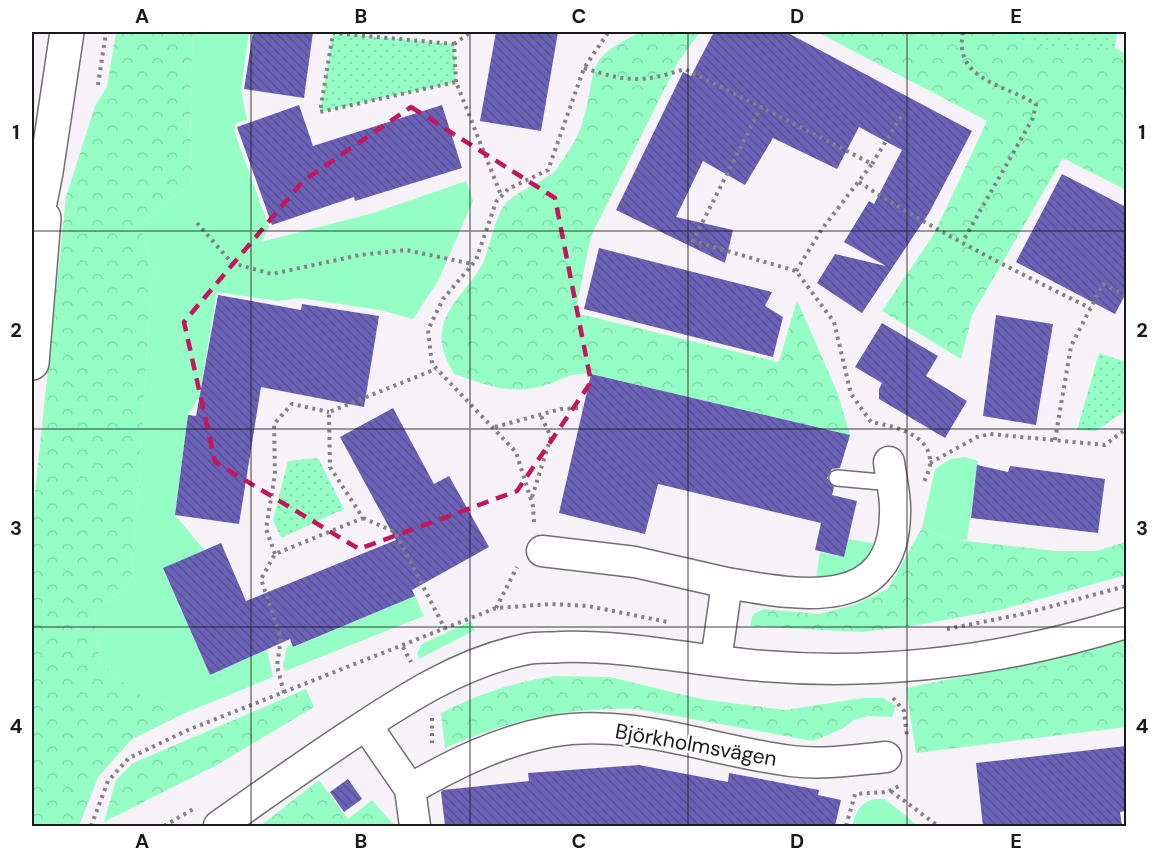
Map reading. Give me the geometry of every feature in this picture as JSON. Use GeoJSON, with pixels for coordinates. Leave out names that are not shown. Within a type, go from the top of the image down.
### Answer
{"type":"FeatureCollection","features":[{"type":"Feature","properties":{"kind":"street"},"geometry":{"type":"LineString","coordinates":[[32,243],[46,172],[67,32]]}},
{"type":"Feature","properties":{"kind":"street"},"geometry":{"type":"LineString","coordinates":[[32,363],[41,273],[46,172]]}},
{"type":"Feature","properties":{"kind":"street"},"geometry":{"type":"LineString","coordinates":[[532,548],[635,562],[765,590],[828,593],[859,585],[873,575],[885,557],[892,536],[895,512],[891,473]]}},
{"type":"Feature","properties":{"kind":"street"},"geometry":{"type":"LineString","coordinates":[[716,661],[727,583]]}},
{"type":"Feature","properties":{"kind":"street"},"geometry":{"type":"LineString","coordinates":[[208,826],[227,820],[366,725],[444,678],[489,659],[529,648],[588,646],[716,661],[830,669],[898,667],[967,660],[1036,648],[1126,623]]}},
{"type":"Feature","properties":{"kind":"street"},"geometry":{"type":"LineString","coordinates":[[366,725],[410,789],[415,826]]}},
{"type":"Feature","properties":{"kind":"street","name":"Björkholmsvägen"},"geometry":{"type":"LineString","coordinates":[[410,789],[452,765],[515,740],[550,732],[595,729],[648,733],[792,761],[835,763],[897,751]]}},
{"type":"Feature","properties":{"kind":"lane"},"geometry":{"type":"LineString","coordinates":[[837,478],[891,473]]}},
{"type":"Feature","properties":{"kind":"path"},"geometry":{"type":"LineString","coordinates":[[98,85],[106,32]]}},
{"type":"Feature","properties":{"kind":"path"},"geometry":{"type":"LineString","coordinates":[[456,82],[320,112],[333,33],[454,44],[471,32]]}},
{"type":"Feature","properties":{"kind":"path"},"geometry":{"type":"LineString","coordinates":[[91,826],[108,781],[129,758],[188,730],[496,608],[532,548],[531,498],[516,452],[432,364],[428,330],[443,298],[476,260],[496,202],[501,195],[508,189],[548,170],[584,68],[607,34],[612,32]]}},
{"type":"Feature","properties":{"kind":"path"},"geometry":{"type":"LineString","coordinates":[[963,32],[961,50],[966,64],[987,81],[1018,93],[1036,104],[1033,118],[963,241]]}},
{"type":"Feature","properties":{"kind":"path"},"geometry":{"type":"LineString","coordinates":[[454,44],[456,82],[501,195]]}},
{"type":"Feature","properties":{"kind":"path"},"geometry":{"type":"LineString","coordinates":[[584,68],[635,80],[659,77],[685,69],[872,164]]}},
{"type":"Feature","properties":{"kind":"path"},"geometry":{"type":"LineString","coordinates":[[762,107],[693,242],[796,271],[834,322],[846,379],[862,412],[871,422],[895,426],[915,436],[925,446],[930,463],[976,437],[990,435],[1104,445],[1126,429]]}},
{"type":"Feature","properties":{"kind":"path"},"geometry":{"type":"LineString","coordinates":[[796,271],[822,229],[872,164],[902,115]]}},
{"type":"Feature","properties":{"kind":"path"},"geometry":{"type":"LineString","coordinates":[[859,182],[922,223],[963,241],[993,261],[1090,308]]}},
{"type":"Feature","properties":{"kind":"path"},"geometry":{"type":"LineString","coordinates":[[197,223],[232,263],[272,274],[360,255],[406,250],[472,264]]}},
{"type":"Feature","properties":{"kind":"path"},"geometry":{"type":"LineString","coordinates":[[1055,440],[1071,346],[1103,284],[1126,296]]}},
{"type":"Feature","properties":{"kind":"path"},"geometry":{"type":"LineString","coordinates":[[275,554],[266,529],[274,474],[274,424],[292,404],[329,412],[436,369]]}},
{"type":"Feature","properties":{"kind":"path"},"geometry":{"type":"LineString","coordinates":[[494,428],[561,409],[584,408]]}},
{"type":"Feature","properties":{"kind":"path"},"geometry":{"type":"LineString","coordinates":[[329,412],[330,467],[363,518],[395,532],[445,629]]}},
{"type":"Feature","properties":{"kind":"path"},"geometry":{"type":"LineString","coordinates":[[531,498],[551,437],[541,416]]}},
{"type":"Feature","properties":{"kind":"path"},"geometry":{"type":"LineString","coordinates":[[284,693],[277,666],[281,638],[261,579],[275,554],[363,518]]}},
{"type":"Feature","properties":{"kind":"path"},"geometry":{"type":"LineString","coordinates":[[402,647],[414,666]]}},
{"type":"Feature","properties":{"kind":"path"},"geometry":{"type":"LineString","coordinates":[[885,693],[897,700],[903,711],[897,751]]}},
{"type":"Feature","properties":{"kind":"path"},"geometry":{"type":"LineString","coordinates":[[432,712],[432,747]]}},
{"type":"Feature","properties":{"kind":"path"},"geometry":{"type":"LineString","coordinates":[[891,791],[938,826]]}},
{"type":"Feature","properties":{"kind":"path"},"geometry":{"type":"LineString","coordinates":[[846,826],[855,794]]}},
{"type":"Feature","properties":{"kind":"highlighted area"},"geometry":{"type":"Polygon","coordinates":[[[411,107],[555,198],[591,382],[517,491],[359,549],[215,462],[184,322],[303,181],[411,107]]]}},
{"type":"Feature","properties":{"kind":"green space"},"geometry":{"type":"Polygon","coordinates":[[[116,32],[193,32],[190,99],[192,182],[140,224],[153,267],[131,581],[94,613],[100,663],[135,692],[185,713],[132,739],[98,777],[79,826],[32,826],[32,521],[66,197],[95,106],[107,87],[116,32]]]}},
{"type":"Feature","properties":{"kind":"green space"},"geometry":{"type":"Polygon","coordinates":[[[193,32],[249,32],[241,90],[247,120],[236,123],[234,131],[269,227],[261,242],[373,213],[466,181],[473,201],[438,281],[413,319],[380,310],[300,298],[277,301],[217,292],[199,397],[188,415],[175,515],[204,550],[163,569],[210,675],[267,649],[273,677],[185,713],[135,692],[100,663],[94,613],[131,581],[153,267],[140,224],[192,182],[190,99],[193,32]]]}},
{"type":"Feature","properties":{"kind":"green space"},"geometry":{"type":"Polygon","coordinates":[[[642,32],[700,32],[678,62],[591,236],[575,313],[779,362],[797,300],[838,394],[850,435],[591,374],[571,375],[533,388],[510,389],[499,388],[454,374],[451,369],[442,342],[444,322],[453,304],[482,265],[503,207],[512,198],[556,170],[579,133],[595,69],[600,60],[608,51],[642,32]]]}},
{"type":"Feature","properties":{"kind":"green space"},"geometry":{"type":"Polygon","coordinates":[[[817,32],[989,32],[1048,48],[1115,48],[1126,54],[1126,190],[1063,158],[972,315],[961,359],[882,311],[934,234],[987,121],[817,32]]]}},
{"type":"Feature","properties":{"kind":"green space"},"geometry":{"type":"Polygon","coordinates":[[[989,32],[1117,32],[1115,48],[1048,48],[989,32]]]}},
{"type":"Feature","properties":{"kind":"green space"},"geometry":{"type":"Polygon","coordinates":[[[333,33],[454,44],[456,82],[320,112],[333,33]]]}},
{"type":"Feature","properties":{"kind":"green space"},"geometry":{"type":"Polygon","coordinates":[[[1099,353],[1126,362],[1126,410],[1096,431],[1077,430],[1099,353]]]}},
{"type":"Feature","properties":{"kind":"green space"},"geometry":{"type":"Polygon","coordinates":[[[965,457],[978,461],[967,540],[949,539],[922,528],[935,469],[950,459],[965,457]]]}},
{"type":"Feature","properties":{"kind":"green space"},"geometry":{"type":"Polygon","coordinates":[[[318,458],[344,509],[281,538],[273,520],[288,461],[318,458]]]}},
{"type":"Feature","properties":{"kind":"green space"},"geometry":{"type":"Polygon","coordinates":[[[922,528],[949,539],[1057,551],[1097,551],[1126,542],[1126,575],[1004,609],[918,625],[863,632],[750,626],[753,614],[764,609],[818,614],[854,605],[888,589],[922,528]]]}},
{"type":"Feature","properties":{"kind":"green space"},"geometry":{"type":"Polygon","coordinates":[[[848,539],[873,543],[866,560],[852,571],[834,576],[816,577],[820,552],[843,557],[848,539]]]}},
{"type":"Feature","properties":{"kind":"green space"},"geometry":{"type":"Polygon","coordinates":[[[415,596],[424,616],[285,671],[283,666],[287,647],[292,643],[294,647],[415,596]]]}},
{"type":"Feature","properties":{"kind":"green space"},"geometry":{"type":"Polygon","coordinates":[[[471,621],[475,630],[419,659],[417,653],[422,644],[471,621]]]}},
{"type":"Feature","properties":{"kind":"green space"},"geometry":{"type":"Polygon","coordinates":[[[1126,636],[1126,727],[916,753],[906,688],[1039,661],[1126,636]]]}},
{"type":"Feature","properties":{"kind":"green space"},"geometry":{"type":"Polygon","coordinates":[[[555,676],[610,677],[701,699],[785,710],[863,698],[883,698],[896,706],[892,717],[868,716],[854,720],[842,729],[813,741],[637,709],[612,709],[539,717],[492,730],[445,748],[441,713],[497,690],[555,676]]]}},
{"type":"Feature","properties":{"kind":"green space"},"geometry":{"type":"Polygon","coordinates":[[[306,689],[314,707],[215,766],[104,822],[116,780],[133,763],[306,689]]]}},
{"type":"Feature","properties":{"kind":"green space"},"geometry":{"type":"Polygon","coordinates":[[[319,780],[348,819],[372,800],[395,826],[260,826],[319,780]]]}},
{"type":"Feature","properties":{"kind":"green space"},"geometry":{"type":"Polygon","coordinates":[[[875,799],[885,799],[918,826],[852,826],[862,806],[875,799]]]}},
{"type":"Feature","properties":{"kind":"building"},"geometry":{"type":"Polygon","coordinates":[[[253,32],[313,32],[304,98],[244,89],[253,32]]]}},
{"type":"Feature","properties":{"kind":"building"},"geometry":{"type":"Polygon","coordinates":[[[496,32],[558,32],[541,131],[480,121],[496,32]]]}},
{"type":"Feature","properties":{"kind":"building"},"geometry":{"type":"Polygon","coordinates":[[[714,32],[786,32],[972,131],[929,213],[862,313],[817,283],[835,254],[886,266],[844,242],[869,201],[874,204],[902,150],[859,127],[837,169],[773,138],[745,185],[703,161],[676,217],[733,230],[725,263],[616,210],[683,72],[691,76],[714,32]]]}},
{"type":"Feature","properties":{"kind":"building"},"geometry":{"type":"Polygon","coordinates":[[[299,105],[313,146],[442,105],[462,168],[355,201],[354,197],[272,225],[237,127],[299,105]]]}},
{"type":"Feature","properties":{"kind":"building"},"geometry":{"type":"Polygon","coordinates":[[[1062,174],[1126,207],[1126,293],[1115,314],[1016,262],[1062,174]]]}},
{"type":"Feature","properties":{"kind":"building"},"geometry":{"type":"Polygon","coordinates":[[[599,248],[772,292],[765,306],[783,317],[773,357],[584,309],[599,248]]]}},
{"type":"Feature","properties":{"kind":"building"},"geometry":{"type":"Polygon","coordinates":[[[218,295],[301,310],[302,304],[379,316],[364,407],[261,387],[239,524],[175,515],[188,415],[196,416],[218,295]]]}},
{"type":"Feature","properties":{"kind":"building"},"geometry":{"type":"Polygon","coordinates":[[[996,315],[1053,324],[1036,425],[983,416],[996,315]]]}},
{"type":"Feature","properties":{"kind":"building"},"geometry":{"type":"Polygon","coordinates":[[[882,323],[938,356],[926,376],[967,401],[945,438],[879,399],[879,389],[882,383],[855,367],[882,323]]]}},
{"type":"Feature","properties":{"kind":"building"},"geometry":{"type":"Polygon","coordinates":[[[591,374],[850,435],[840,468],[832,469],[827,478],[834,487],[832,495],[857,501],[844,557],[815,550],[821,523],[658,484],[645,534],[559,513],[591,374]]]}},
{"type":"Feature","properties":{"kind":"building"},"geometry":{"type":"Polygon","coordinates":[[[393,408],[434,484],[449,476],[489,547],[412,590],[415,596],[293,647],[290,639],[210,675],[163,568],[221,543],[246,601],[396,540],[340,437],[393,408]]]}},
{"type":"Feature","properties":{"kind":"building"},"geometry":{"type":"Polygon","coordinates":[[[977,465],[1008,472],[1010,466],[1105,479],[1098,533],[971,518],[977,465]]]}},
{"type":"Feature","properties":{"kind":"building"},"geometry":{"type":"Polygon","coordinates":[[[1126,746],[1126,811],[1120,812],[1122,826],[983,826],[976,763],[1126,746]]]}},
{"type":"Feature","properties":{"kind":"building"},"geometry":{"type":"Polygon","coordinates":[[[639,765],[728,782],[729,773],[819,790],[818,795],[841,800],[835,826],[445,826],[441,792],[443,790],[529,781],[528,773],[639,765]]]}},
{"type":"Feature","properties":{"kind":"building"},"geometry":{"type":"Polygon","coordinates":[[[348,779],[362,799],[344,812],[330,792],[348,779]]]}}]}
